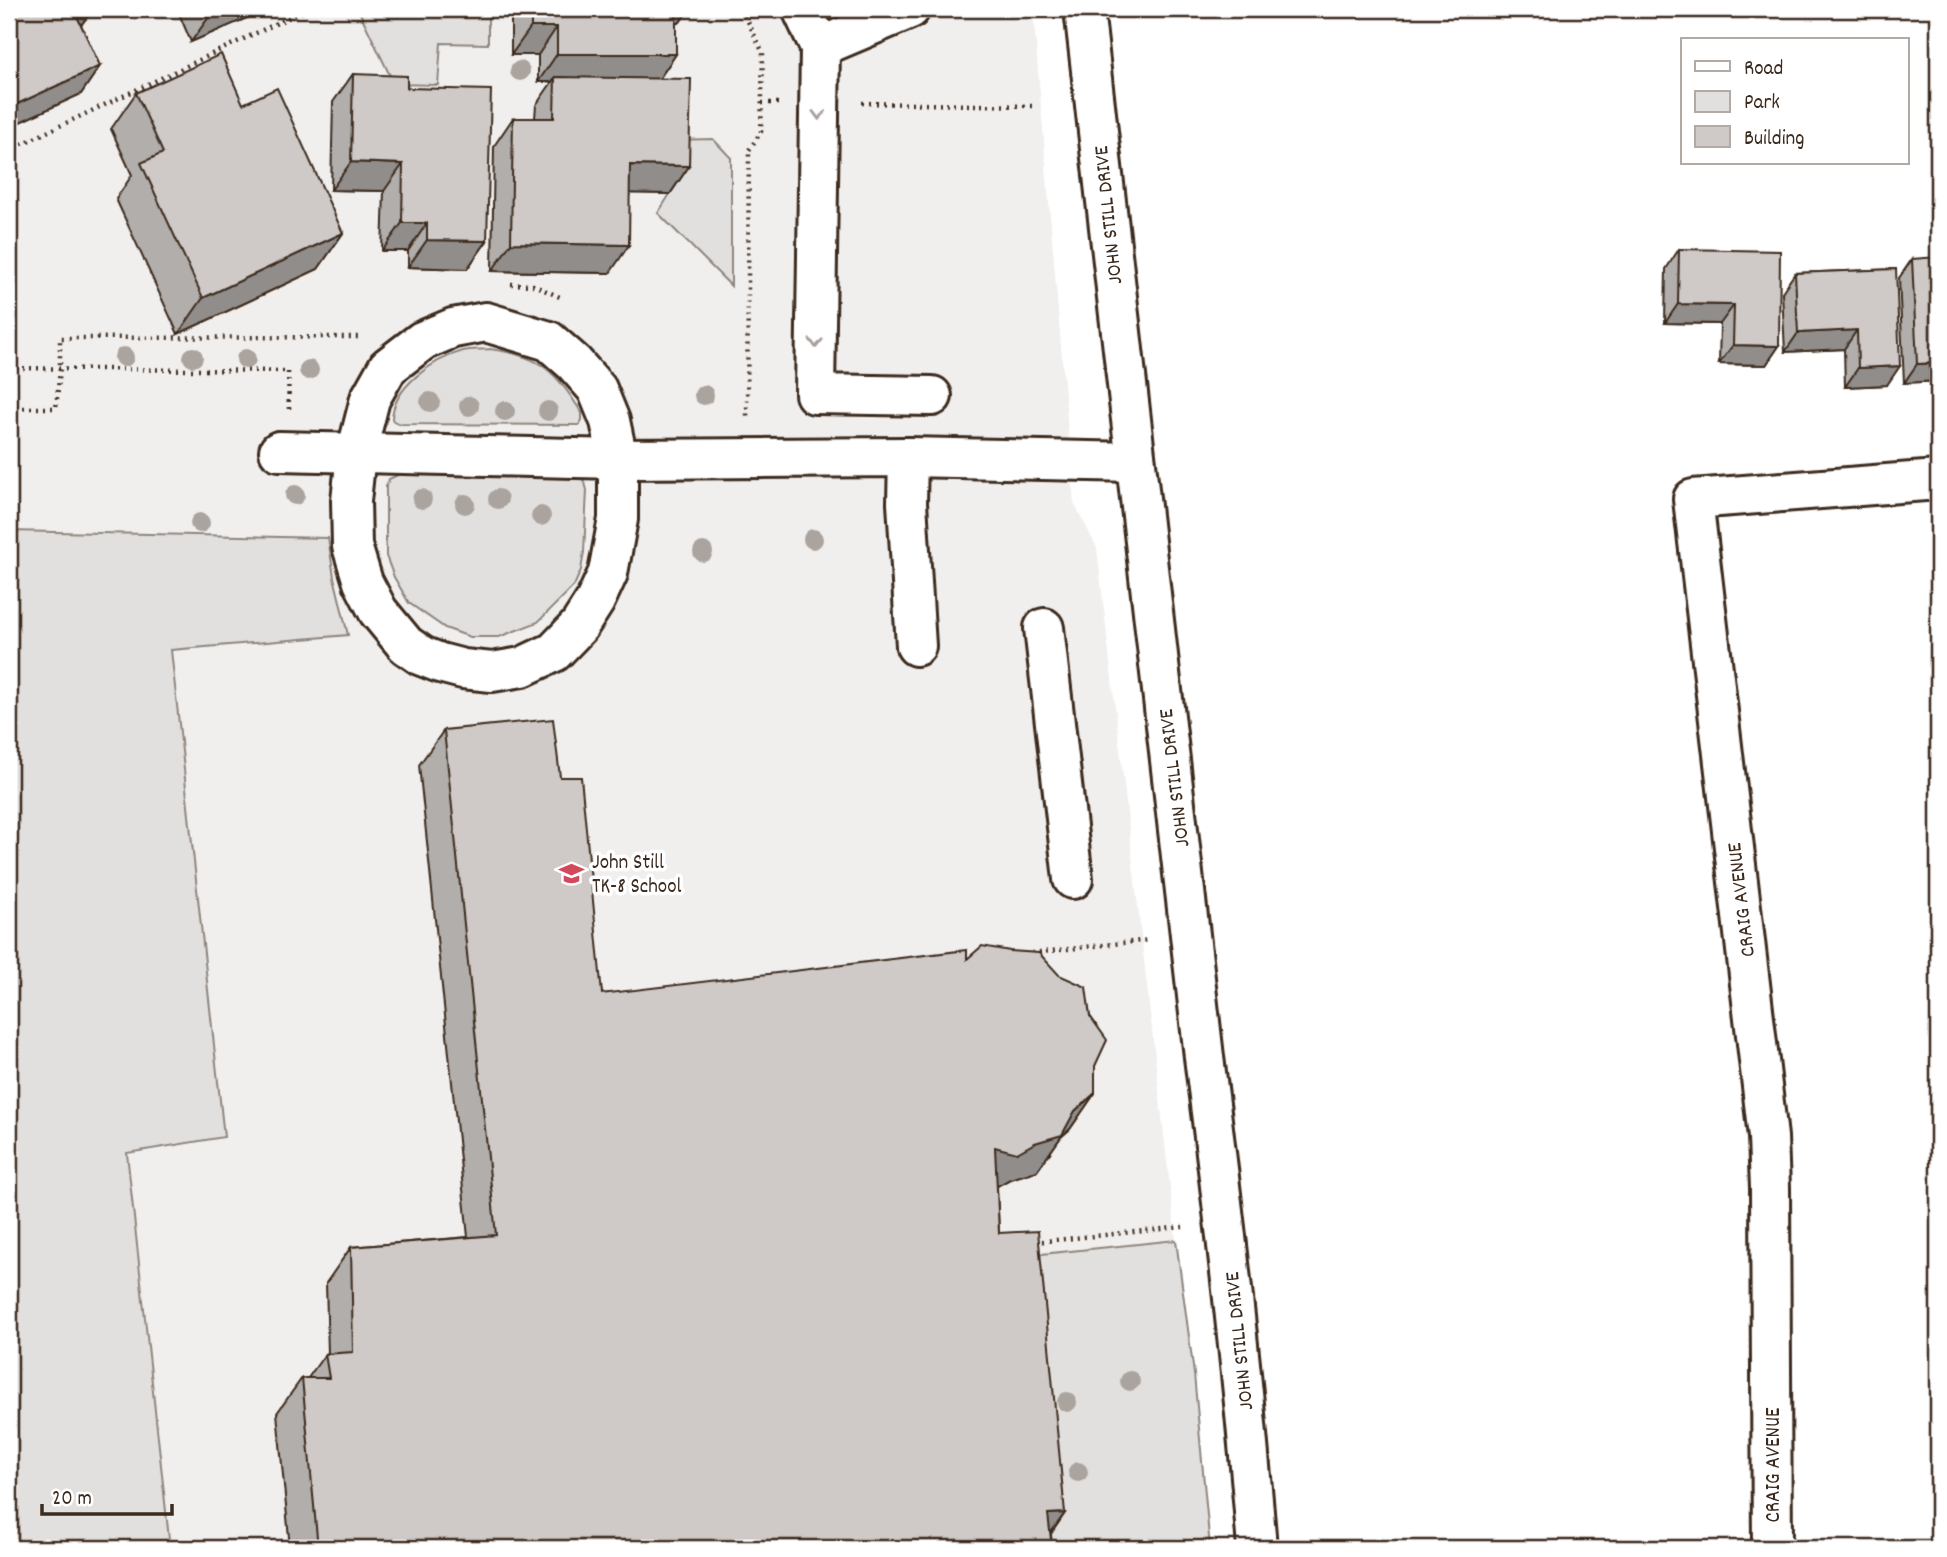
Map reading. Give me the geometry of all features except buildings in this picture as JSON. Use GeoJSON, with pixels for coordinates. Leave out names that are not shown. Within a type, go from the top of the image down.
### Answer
{"type":"FeatureCollection","features":[{"type":"Feature","properties":{"kind":"street"},"geometry":{"type":"LineString","coordinates":[[802,9],[820,47],[816,394],[932,396]]}},
{"type":"Feature","properties":{"kind":"street"},"geometry":{"type":"LineString","coordinates":[[820,47],[910,9]]}},
{"type":"Feature","properties":{"kind":"street","name":"JOHN STILL DRIVE"},"geometry":{"type":"LineString","coordinates":[[1084,9],[1225,1222],[1257,1548]]}},
{"type":"Feature","properties":{"kind":"street"},"geometry":{"type":"LineString","coordinates":[[486,322],[549,341],[574,363],[597,389],[610,421],[618,459],[618,519],[608,573],[579,626],[554,652],[522,667],[492,672],[463,669],[422,656],[406,645],[378,611],[363,582],[352,546],[351,501],[356,454],[370,399],[388,367],[422,341],[453,328],[486,322]]}},
{"type":"Feature","properties":{"kind":"street"},"geometry":{"type":"LineString","coordinates":[[279,451],[618,459],[908,457],[1135,462]]}},
{"type":"Feature","properties":{"kind":"street"},"geometry":{"type":"LineString","coordinates":[[908,457],[907,503],[916,646]]}},
{"type":"Feature","properties":{"kind":"street","name":"CRAIG AVENUE"},"geometry":{"type":"LineString","coordinates":[[1772,1548],[1768,1137],[1693,499],[1938,480]]}},
{"type":"Feature","properties":{"kind":"street"},"geometry":{"type":"LineString","coordinates":[[1044,628],[1073,879]]}},
{"type":"Feature","properties":{"kind":"path"},"geometry":{"type":"LineString","coordinates":[[9,150],[307,9]]}},
{"type":"Feature","properties":{"kind":"path"},"geometry":{"type":"LineString","coordinates":[[742,9],[763,52],[761,132],[749,150],[747,417]]}},
{"type":"Feature","properties":{"kind":"path"},"geometry":{"type":"LineString","coordinates":[[762,103],[1032,106]]}},
{"type":"Feature","properties":{"kind":"path"},"geometry":{"type":"LineString","coordinates":[[9,408],[56,408],[60,338],[359,337]]}},
{"type":"Feature","properties":{"kind":"path"},"geometry":{"type":"LineString","coordinates":[[1031,953],[1153,940]]}},
{"type":"Feature","properties":{"kind":"path"},"geometry":{"type":"LineString","coordinates":[[1027,1242],[1184,1227]]}},
{"type":"Feature","properties":{"kind":"shaded area","name":"John Still TK-8 School"},"geometry":{"type":"Polygon","coordinates":[[[9,9],[1033,9],[1074,503],[1097,548],[1176,1240],[1194,1374],[1210,1548],[9,1548],[9,9]]]}},
{"type":"Feature","properties":{"kind":"green space"},"geometry":{"type":"Polygon","coordinates":[[[358,9],[488,9],[488,44],[441,43],[438,85],[394,84],[358,9]]]}},
{"type":"Feature","properties":{"kind":"green space"},"geometry":{"type":"Polygon","coordinates":[[[713,139],[731,158],[731,286],[658,213],[670,194],[671,140],[713,139]]]}},
{"type":"Feature","properties":{"kind":"green space"},"geometry":{"type":"Polygon","coordinates":[[[490,349],[523,356],[535,361],[555,376],[582,413],[579,425],[399,424],[392,420],[399,396],[428,368],[463,351],[490,349]]]}},
{"type":"Feature","properties":{"kind":"green space"},"geometry":{"type":"Polygon","coordinates":[[[402,473],[581,477],[587,490],[584,552],[581,570],[574,586],[538,622],[499,637],[470,637],[445,628],[409,603],[386,556],[386,486],[389,479],[402,473]]]}},
{"type":"Feature","properties":{"kind":"green space"},"geometry":{"type":"Polygon","coordinates":[[[9,531],[328,538],[348,635],[171,650],[224,1137],[127,1153],[170,1548],[9,1548],[9,531]]]}},
{"type":"Feature","properties":{"kind":"green space"},"geometry":{"type":"Polygon","coordinates":[[[1176,1240],[1194,1374],[1210,1548],[1040,1548],[1013,1257],[1176,1240]]]}},
{"type":"Feature","properties":{"kind":"place","name":"John Still TK-8 School"},"geometry":{"type":"Point","coordinates":[572,873]}}]}
